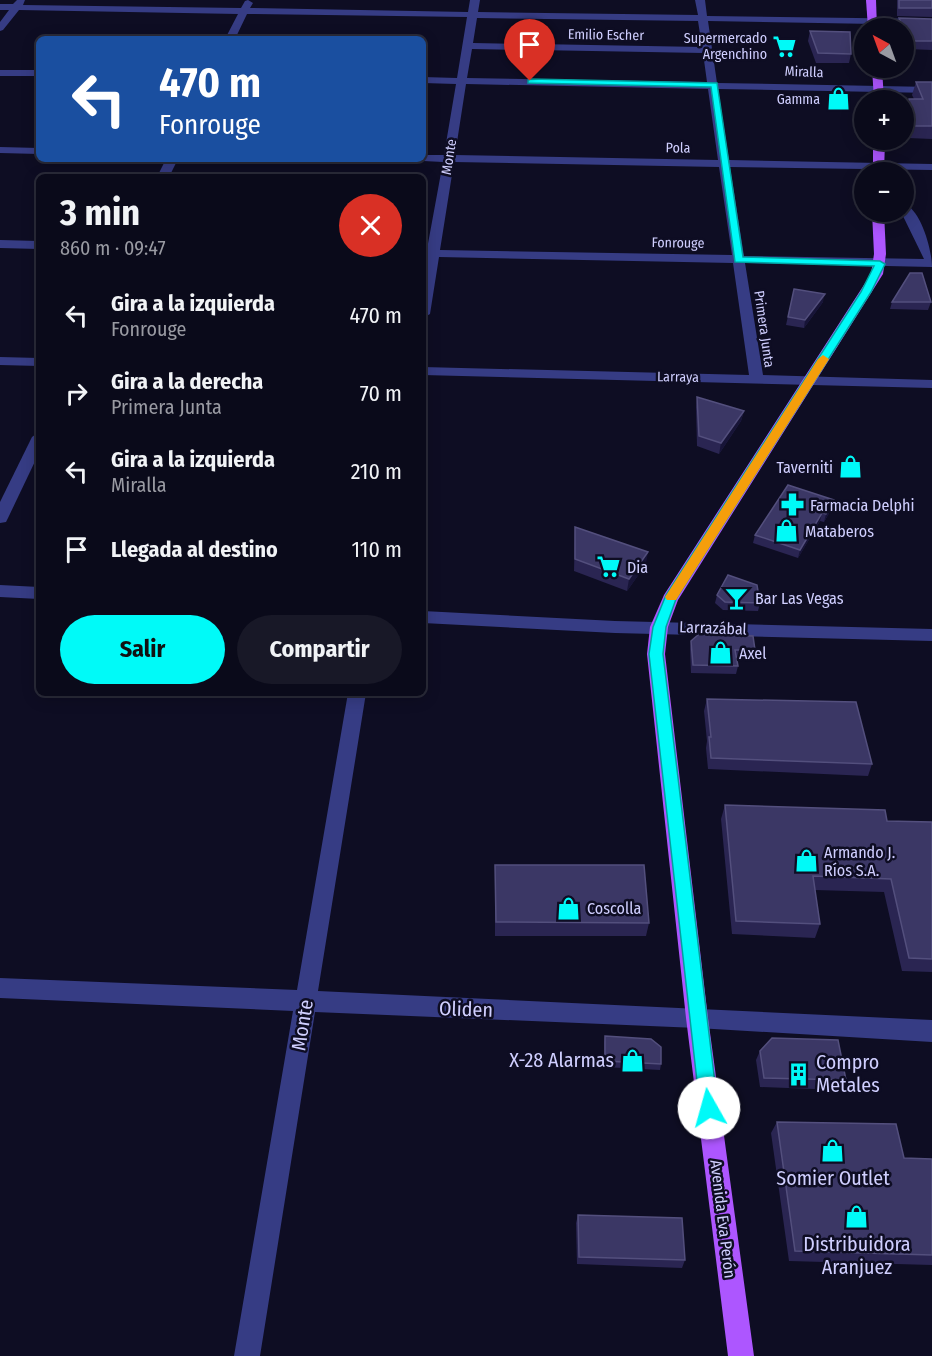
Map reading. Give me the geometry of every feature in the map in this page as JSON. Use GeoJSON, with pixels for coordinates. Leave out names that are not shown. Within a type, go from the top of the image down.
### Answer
{"type":"FeatureCollection","features":[{"type":"Feature","properties":{"kind":"main road"},"geometry":{"type":"LineString","coordinates":[[870,0],[871,18]]}},
{"type":"Feature","properties":{"kind":"main road","name":"Avenida Eva Perón"},"geometry":{"type":"LineString","coordinates":[[741,1356],[698,1018],[656,654],[659,627],[670,598],[877,274],[880,264],[878,222]]}},
{"type":"Feature","properties":{"kind":"street"},"geometry":{"type":"LineString","coordinates":[[232,36],[249,0]]}},
{"type":"Feature","properties":{"kind":"street","name":"Monte"},"geometry":{"type":"LineString","coordinates":[[426,277],[428,253],[469,46],[475,0]]}},
{"type":"Feature","properties":{"kind":"street","name":"Primera Junta"},"geometry":{"type":"LineString","coordinates":[[700,0],[756,378]]}},
{"type":"Feature","properties":{"kind":"street"},"geometry":{"type":"LineString","coordinates":[[0,28],[19,4]]}},
{"type":"Feature","properties":{"kind":"street"},"geometry":{"type":"LineString","coordinates":[[0,7],[19,4],[244,11],[703,18],[854,24]]}},
{"type":"Feature","properties":{"kind":"street"},"geometry":{"type":"LineString","coordinates":[[914,23],[932,22]]}},
{"type":"Feature","properties":{"kind":"street","name":"Emilio Escher"},"geometry":{"type":"LineString","coordinates":[[469,46],[708,50]]}},
{"type":"Feature","properties":{"kind":"street"},"geometry":{"type":"LineString","coordinates":[[0,72],[36,73]]}},
{"type":"Feature","properties":{"kind":"street","name":"Miralla"},"geometry":{"type":"LineString","coordinates":[[426,80],[714,84],[854,93]]}},
{"type":"Feature","properties":{"kind":"street","name":"Miralla"},"geometry":{"type":"LineString","coordinates":[[914,92],[932,90]]}},
{"type":"Feature","properties":{"kind":"street"},"geometry":{"type":"LineString","coordinates":[[0,150],[36,150]]}},
{"type":"Feature","properties":{"kind":"street","name":"Pola"},"geometry":{"type":"LineString","coordinates":[[426,158],[854,168]]}},
{"type":"Feature","properties":{"kind":"street","name":"Pola"},"geometry":{"type":"LineString","coordinates":[[914,168],[932,167]]}},
{"type":"Feature","properties":{"kind":"street"},"geometry":{"type":"LineString","coordinates":[[913,222],[932,263]]}},
{"type":"Feature","properties":{"kind":"street"},"geometry":{"type":"LineString","coordinates":[[0,244],[36,245]]}},
{"type":"Feature","properties":{"kind":"street","name":"Fonrouge"},"geometry":{"type":"LineString","coordinates":[[428,253],[880,264],[932,263]]}},
{"type":"Feature","properties":{"kind":"street"},"geometry":{"type":"LineString","coordinates":[[0,361],[36,362]]}},
{"type":"Feature","properties":{"kind":"street","name":"Larraya"},"geometry":{"type":"LineString","coordinates":[[426,371],[932,384]]}},
{"type":"Feature","properties":{"kind":"street"},"geometry":{"type":"LineString","coordinates":[[0,518],[36,443]]}},
{"type":"Feature","properties":{"kind":"street"},"geometry":{"type":"LineString","coordinates":[[0,591],[36,593]]}},
{"type":"Feature","properties":{"kind":"street","name":"Larrazábal"},"geometry":{"type":"LineString","coordinates":[[426,616],[615,627],[932,635]]}},
{"type":"Feature","properties":{"kind":"street","name":"Monte"},"geometry":{"type":"LineString","coordinates":[[247,1356],[357,696]]}},
{"type":"Feature","properties":{"kind":"street","name":"Oliden"},"geometry":{"type":"LineString","coordinates":[[0,988],[306,1003],[698,1018],[932,1031]]}},
{"type":"Feature","properties":{"kind":"building"},"geometry":{"type":"Polygon","coordinates":[[[899,0],[932,0],[932,8],[899,8],[899,0]]]}},
{"type":"Feature","properties":{"kind":"building"},"geometry":{"type":"Polygon","coordinates":[[[914,18],[932,19],[932,41],[914,41],[914,18]]]}},
{"type":"Feature","properties":{"kind":"building"},"geometry":{"type":"Polygon","coordinates":[[[810,31],[850,32],[851,54],[818,53],[810,31]]]}},
{"type":"Feature","properties":{"kind":"building"},"geometry":{"type":"Polygon","coordinates":[[[916,82],[932,82],[932,126],[914,126],[914,99],[923,99],[916,82]]]}},
{"type":"Feature","properties":{"kind":"building"},"geometry":{"type":"Polygon","coordinates":[[[910,273],[922,273],[931,302],[892,302],[910,273]]]}},
{"type":"Feature","properties":{"kind":"building"},"geometry":{"type":"Polygon","coordinates":[[[794,289],[825,294],[805,320],[788,317],[794,289]]]}},
{"type":"Feature","properties":{"kind":"building"},"geometry":{"type":"Polygon","coordinates":[[[697,397],[744,411],[721,443],[699,436],[697,397]]]}},
{"type":"Feature","properties":{"kind":"building"},"geometry":{"type":"Polygon","coordinates":[[[788,485],[834,500],[826,514],[822,513],[800,550],[755,535],[788,485]]]}},
{"type":"Feature","properties":{"kind":"building"},"geometry":{"type":"Polygon","coordinates":[[[575,527],[648,552],[629,579],[575,559],[575,527]]]}},
{"type":"Feature","properties":{"kind":"building"},"geometry":{"type":"Polygon","coordinates":[[[728,575],[757,585],[760,603],[725,602],[717,595],[728,575]]]}},
{"type":"Feature","properties":{"kind":"building"},"geometry":{"type":"Polygon","coordinates":[[[699,634],[753,636],[755,650],[735,650],[738,666],[693,665],[691,641],[699,634]]]}},
{"type":"Feature","properties":{"kind":"building"},"geometry":{"type":"Polygon","coordinates":[[[707,699],[856,702],[872,764],[711,758],[707,699]]]}},
{"type":"Feature","properties":{"kind":"building"},"geometry":{"type":"Polygon","coordinates":[[[725,805],[885,810],[887,821],[932,822],[932,959],[909,958],[891,879],[813,876],[820,924],[736,921],[725,805]]]}},
{"type":"Feature","properties":{"kind":"building","name":"Coscolla"},"geometry":{"type":"Polygon","coordinates":[[[495,865],[644,865],[649,923],[496,922],[495,865]]]}},
{"type":"Feature","properties":{"kind":"building","name":"X-28 Alarmas"},"geometry":{"type":"Polygon","coordinates":[[[605,1036],[651,1039],[661,1047],[661,1064],[605,1061],[605,1036]]]}},
{"type":"Feature","properties":{"kind":"building","name":"Compro Metales"},"geometry":{"type":"Polygon","coordinates":[[[772,1038],[838,1040],[846,1080],[764,1078],[760,1051],[772,1038]]]}},
{"type":"Feature","properties":{"kind":"building","name":"Distribuidora Aranjuez"},"geometry":{"type":"Polygon","coordinates":[[[777,1122],[896,1124],[904,1158],[932,1159],[932,1255],[795,1251],[777,1122]]]}},
{"type":"Feature","properties":{"kind":"building"},"geometry":{"type":"Polygon","coordinates":[[[578,1215],[682,1218],[685,1260],[579,1257],[578,1215]]]}},
{"type":"Feature","properties":{"kind":"slow traffic"},"geometry":{"type":"LineString","coordinates":[[671,597],[823,359]]}},
{"type":"Feature","properties":{"kind":"place","name":"Supermercado Argenchino"},"geometry":{"type":"Point","coordinates":[785,46]}},
{"type":"Feature","properties":{"kind":"place","name":"Gamma"},"geometry":{"type":"Point","coordinates":[838,99]}},
{"type":"Feature","properties":{"kind":"place","name":"Taverniti"},"geometry":{"type":"Point","coordinates":[851,467]}},
{"type":"Feature","properties":{"kind":"place","name":"Farmacia Delphi"},"geometry":{"type":"Point","coordinates":[792,505]}},
{"type":"Feature","properties":{"kind":"place","name":"Mataberos"},"geometry":{"type":"Point","coordinates":[787,531]}},
{"type":"Feature","properties":{"kind":"place","name":"Dia"},"geometry":{"type":"Point","coordinates":[609,567]}},
{"type":"Feature","properties":{"kind":"place","name":"Bar Las Vegas"},"geometry":{"type":"Point","coordinates":[737,598]}},
{"type":"Feature","properties":{"kind":"place","name":"Axel"},"geometry":{"type":"Point","coordinates":[721,653]}},
{"type":"Feature","properties":{"kind":"place","name":"Armando J. Ríos S.A."},"geometry":{"type":"Point","coordinates":[806,861]}},
{"type":"Feature","properties":{"kind":"place","name":"Coscolla"},"geometry":{"type":"Point","coordinates":[569,908]}},
{"type":"Feature","properties":{"kind":"place","name":"X-28 Alarmas"},"geometry":{"type":"Point","coordinates":[632,1060]}},
{"type":"Feature","properties":{"kind":"place","name":"Compro Metales"},"geometry":{"type":"Point","coordinates":[798,1074]}},
{"type":"Feature","properties":{"kind":"place","name":"Somier Outlet"},"geometry":{"type":"Point","coordinates":[833,1151]}},
{"type":"Feature","properties":{"kind":"place","name":"Distribuidora Aranjuez"},"geometry":{"type":"Point","coordinates":[857,1216]}},
{"type":"Feature","properties":{"kind":"route"},"geometry":{"type":"LineString","coordinates":[[530,81],[714,84],[739,260],[880,264],[866,292],[670,598],[659,627],[656,654],[709,1108]]}}]}
